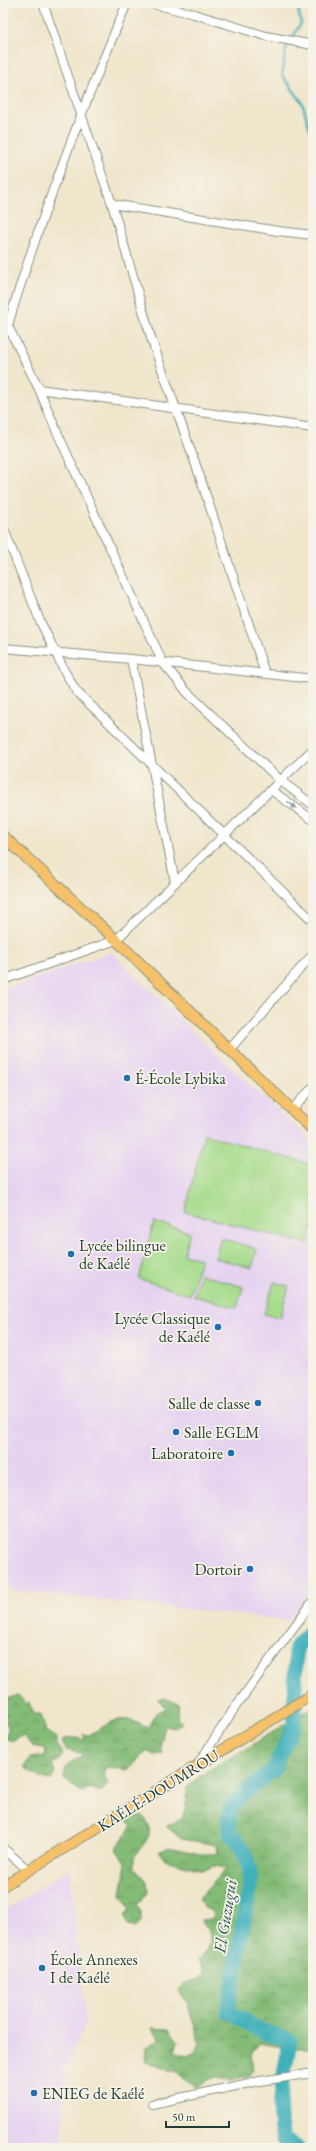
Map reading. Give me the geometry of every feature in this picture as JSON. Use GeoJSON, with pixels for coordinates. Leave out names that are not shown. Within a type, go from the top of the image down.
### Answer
{"type":"FeatureCollection","features":[{"type":"Feature","properties":{"kind":"main road"},"geometry":{"type":"LineString","coordinates":[[3,836],[116,940],[313,1130]]}},
{"type":"Feature","properties":{"kind":"main road","name":"KAÉLÉ-DOUMROU"},"geometry":{"type":"LineString","coordinates":[[3,1886],[313,1694]]}},
{"type":"Feature","properties":{"kind":"street"},"geometry":{"type":"LineString","coordinates":[[43,3],[112,204],[152,341],[198,470],[265,673]]}},
{"type":"Feature","properties":{"kind":"street"},"geometry":{"type":"LineString","coordinates":[[3,334],[8,325],[38,228],[80,113],[127,3]]}},
{"type":"Feature","properties":{"kind":"street"},"geometry":{"type":"LineString","coordinates":[[149,3],[194,14],[266,36],[313,45]]}},
{"type":"Feature","properties":{"kind":"street"},"geometry":{"type":"LineString","coordinates":[[112,204],[291,233],[313,235]]}},
{"type":"Feature","properties":{"kind":"street"},"geometry":{"type":"LineString","coordinates":[[3,316],[39,389],[57,432],[163,663],[187,692],[281,781],[313,804]]}},
{"type":"Feature","properties":{"kind":"street"},"geometry":{"type":"LineString","coordinates":[[39,389],[175,407],[313,428]]}},
{"type":"Feature","properties":{"kind":"street"},"geometry":{"type":"LineString","coordinates":[[3,527],[29,596],[67,676],[76,691],[313,921]]}},
{"type":"Feature","properties":{"kind":"street"},"geometry":{"type":"LineString","coordinates":[[3,648],[131,658],[163,663],[313,679]]}},
{"type":"Feature","properties":{"kind":"street"},"geometry":{"type":"LineString","coordinates":[[131,658],[175,882]]}},
{"type":"Feature","properties":{"kind":"street"},"geometry":{"type":"LineString","coordinates":[[3,980],[116,940],[313,749]]}},
{"type":"Feature","properties":{"kind":"street"},"geometry":{"type":"LineString","coordinates":[[271,790],[313,820]]}},
{"type":"Feature","properties":{"kind":"street"},"geometry":{"type":"LineString","coordinates":[[229,1050],[313,954]]}},
{"type":"Feature","properties":{"kind":"street"},"geometry":{"type":"LineString","coordinates":[[292,1110],[313,1087]]}},
{"type":"Feature","properties":{"kind":"street"},"geometry":{"type":"LineString","coordinates":[[198,1764],[236,1706],[313,1601]]}},
{"type":"Feature","properties":{"kind":"street"},"geometry":{"type":"LineString","coordinates":[[3,1848],[28,1870]]}},
{"type":"Feature","properties":{"kind":"street"},"geometry":{"type":"LineString","coordinates":[[152,2104],[254,2082],[313,2073]]}},
{"type":"Feature","properties":{"kind":"shaded area","name":"Lycée Classique de Kaélé"},"geometry":{"type":"Polygon","coordinates":[[[111,952],[194,1033],[313,1143],[313,1585],[289,1620],[11,1590],[3,1571],[3,990],[111,952]]]}},
{"type":"Feature","properties":{"kind":"shaded area","name":"École Annexes I de Kaélé"},"geometry":{"type":"Polygon","coordinates":[[[70,1869],[86,2023],[65,2067],[62,2148],[3,2148],[3,1912],[70,1869]]]}},
{"type":"Feature","properties":{"kind":"green space"},"geometry":{"type":"Polygon","coordinates":[[[204,1134],[313,1165],[313,1224],[308,1244],[185,1212],[204,1134]]]}},
{"type":"Feature","properties":{"kind":"green space"},"geometry":{"type":"Polygon","coordinates":[[[154,1222],[190,1232],[183,1255],[201,1259],[190,1295],[139,1279],[154,1222]]]}},
{"type":"Feature","properties":{"kind":"green space"},"geometry":{"type":"Polygon","coordinates":[[[221,1238],[257,1249],[252,1268],[215,1258],[221,1238]]]}},
{"type":"Feature","properties":{"kind":"green space"},"geometry":{"type":"Polygon","coordinates":[[[200,1274],[243,1287],[237,1308],[194,1296],[200,1274]]]}},
{"type":"Feature","properties":{"kind":"green space"},"geometry":{"type":"Polygon","coordinates":[[[274,1282],[289,1286],[280,1318],[264,1314],[274,1282]]]}},
{"type":"Feature","properties":{"kind":"green space"},"geometry":{"type":"Polygon","coordinates":[[[18,1695],[26,1704],[29,1702],[33,1714],[41,1714],[46,1732],[56,1737],[56,1745],[63,1754],[59,1761],[52,1763],[55,1773],[51,1780],[40,1778],[24,1767],[30,1758],[45,1756],[46,1749],[32,1746],[24,1736],[20,1736],[14,1741],[3,1738],[8,1731],[8,1724],[3,1723],[3,1700],[18,1695]]]}},
{"type":"Feature","properties":{"kind":"green space"},"geometry":{"type":"Polygon","coordinates":[[[165,1698],[179,1704],[177,1718],[182,1723],[176,1727],[165,1726],[160,1747],[162,1754],[154,1755],[147,1751],[128,1770],[106,1767],[103,1773],[108,1784],[101,1792],[91,1788],[81,1792],[64,1778],[64,1773],[67,1766],[82,1756],[81,1753],[66,1750],[62,1743],[63,1740],[71,1737],[86,1740],[82,1734],[89,1735],[116,1720],[128,1720],[145,1727],[150,1726],[156,1713],[166,1708],[158,1700],[165,1698]]]}},
{"type":"Feature","properties":{"kind":"green space"},"geometry":{"type":"Polygon","coordinates":[[[313,1707],[313,2048],[291,2048],[259,2043],[251,2055],[253,2069],[248,2077],[231,2080],[212,2078],[198,2087],[184,2079],[177,2072],[163,2069],[146,2062],[147,2047],[160,2039],[152,2028],[169,2029],[178,2041],[175,2052],[187,2056],[195,2052],[200,2043],[187,2002],[179,1990],[185,1983],[200,1979],[204,1972],[198,1960],[209,1945],[210,1936],[201,1920],[212,1919],[213,1911],[204,1908],[199,1898],[227,1868],[214,1866],[202,1870],[165,1860],[159,1852],[169,1847],[200,1854],[218,1854],[217,1845],[181,1839],[166,1826],[182,1819],[187,1801],[187,1786],[209,1770],[313,1707]]]}},
{"type":"Feature","properties":{"kind":"green space"},"geometry":{"type":"Polygon","coordinates":[[[142,1815],[147,1822],[149,1832],[146,1842],[134,1857],[134,1867],[147,1881],[148,1893],[137,1905],[141,1912],[141,1921],[136,1927],[128,1925],[125,1916],[130,1909],[121,1894],[126,1864],[116,1849],[132,1825],[125,1820],[142,1815]]]}},
{"type":"Feature","properties":{"kind":"waterway","name":"El Guzugui"},"geometry":{"type":"LineString","coordinates":[[297,3],[301,23],[286,49],[282,75],[302,102],[313,140]]}},
{"type":"Feature","properties":{"kind":"waterway","name":"El Guzugui"},"geometry":{"type":"LineString","coordinates":[[297,2148],[283,2139],[280,2113],[281,2089],[290,2040],[265,2033],[228,2012],[251,1879],[249,1865],[242,1848],[229,1832],[229,1810],[242,1795],[274,1769],[294,1725],[296,1647],[313,1629]]}},
{"type":"Feature","properties":{"kind":"place","name":"É-École Lybika"},"geometry":{"type":"Point","coordinates":[127,1078]}},
{"type":"Feature","properties":{"kind":"place","name":"Lycée bilingue de Kaélé"},"geometry":{"type":"Point","coordinates":[71,1254]}},
{"type":"Feature","properties":{"kind":"place","name":"Lycée Classique de Kaélé"},"geometry":{"type":"Point","coordinates":[218,1327]}},
{"type":"Feature","properties":{"kind":"place","name":"Salle de classe"},"geometry":{"type":"Point","coordinates":[258,1403]}},
{"type":"Feature","properties":{"kind":"place","name":"Salle EGLM"},"geometry":{"type":"Point","coordinates":[176,1432]}},
{"type":"Feature","properties":{"kind":"place","name":"Laboratoire"},"geometry":{"type":"Point","coordinates":[231,1453]}},
{"type":"Feature","properties":{"kind":"place","name":"Dortoir"},"geometry":{"type":"Point","coordinates":[250,1569]}},
{"type":"Feature","properties":{"kind":"place","name":"École Annexes I de Kaélé"},"geometry":{"type":"Point","coordinates":[42,1968]}},
{"type":"Feature","properties":{"kind":"place","name":"ENIEG de Kaélé"},"geometry":{"type":"Point","coordinates":[34,2093]}}]}
